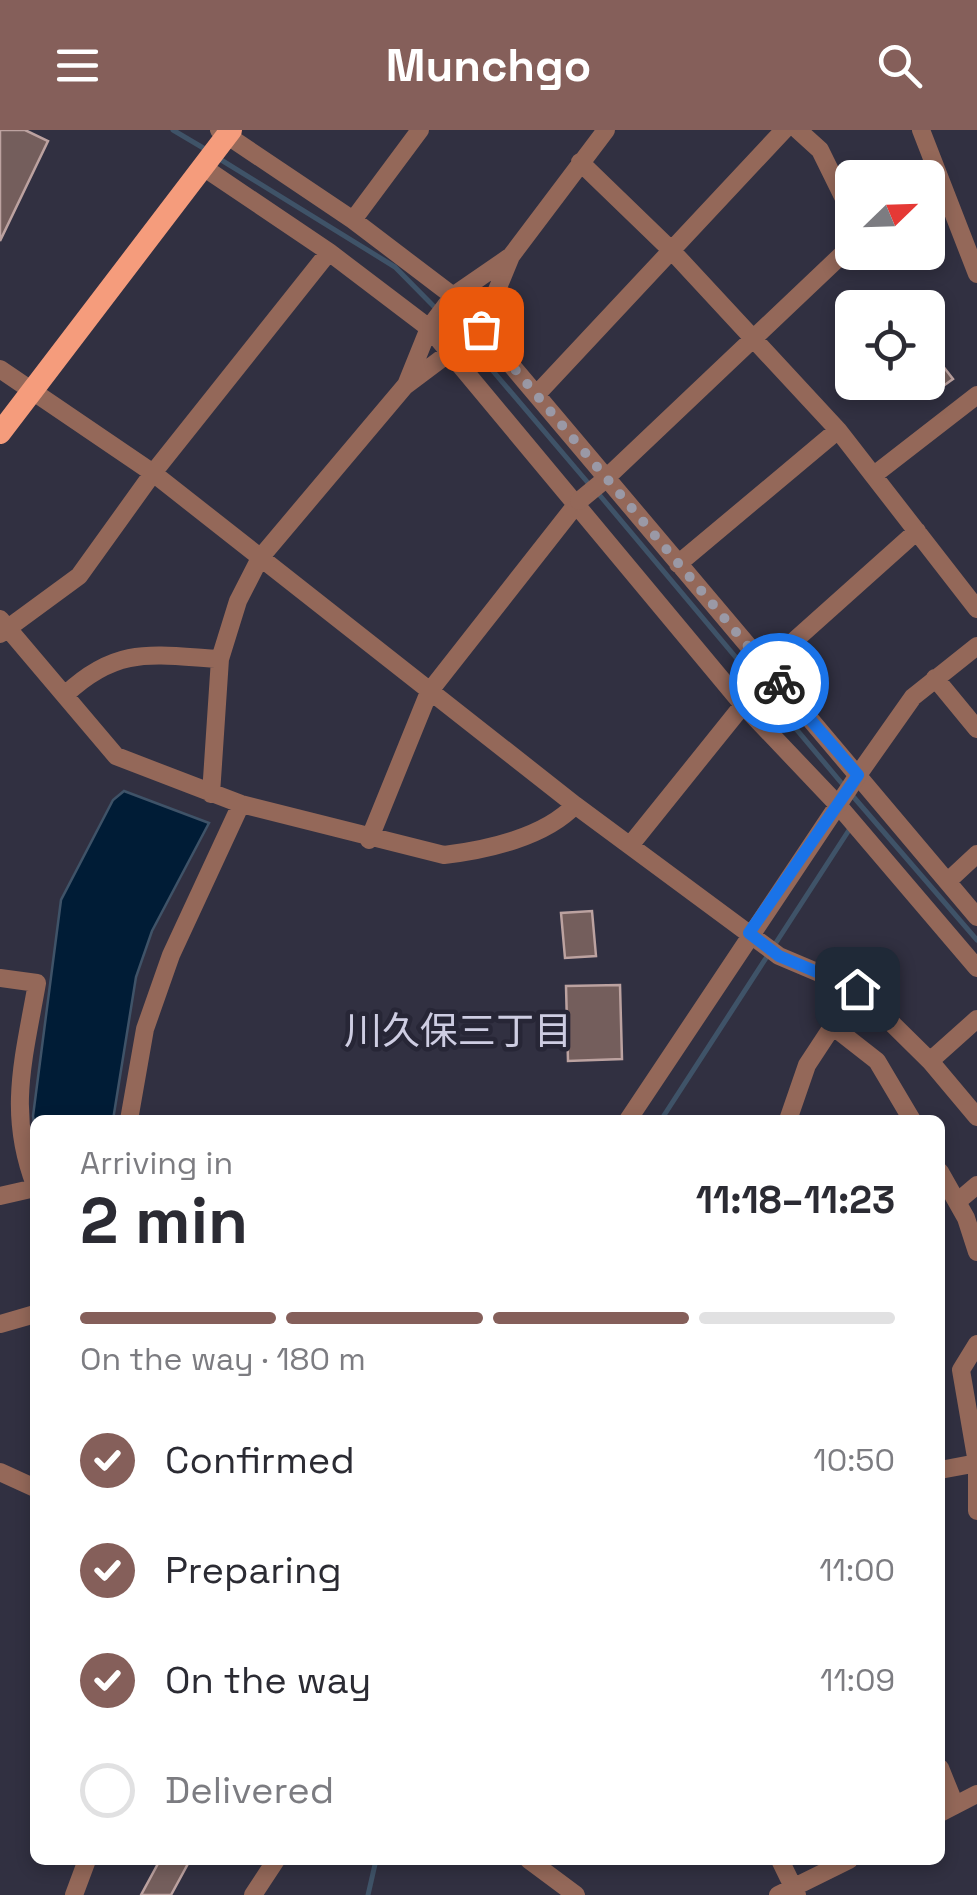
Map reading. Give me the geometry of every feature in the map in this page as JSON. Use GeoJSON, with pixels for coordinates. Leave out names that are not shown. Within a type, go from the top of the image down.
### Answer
{"type":"FeatureCollection","features":[{"type":"Feature","properties":{"kind":"main road"},"geometry":{"type":"LineString","coordinates":[[0,432],[226,132]]}},
{"type":"Feature","properties":{"kind":"street"},"geometry":{"type":"LineString","coordinates":[[353,220],[420,130]]}},
{"type":"Feature","properties":{"kind":"street"},"geometry":{"type":"LineString","coordinates":[[211,794],[220,660],[238,600],[260,558],[406,386],[481,329],[511,256],[606,130]]}},
{"type":"Feature","properties":{"kind":"street"},"geometry":{"type":"LineString","coordinates":[[537,394],[784,130]]}},
{"type":"Feature","properties":{"kind":"street"},"geometry":{"type":"LineString","coordinates":[[798,130],[820,150],[835,181]]}},
{"type":"Feature","properties":{"kind":"street"},"geometry":{"type":"LineString","coordinates":[[921,130],[927,160]]}},
{"type":"Feature","properties":{"kind":"street"},"geometry":{"type":"LineString","coordinates":[[226,132],[353,220],[453,296],[604,480],[977,916]]}},
{"type":"Feature","properties":{"kind":"street"},"geometry":{"type":"LineString","coordinates":[[580,162],[671,250],[838,430],[977,609]]}},
{"type":"Feature","properties":{"kind":"street"},"geometry":{"type":"LineString","coordinates":[[203,167],[330,252],[430,328],[743,705],[838,806],[977,968]]}},
{"type":"Feature","properties":{"kind":"street"},"geometry":{"type":"LineString","coordinates":[[945,205],[977,274]]}},
{"type":"Feature","properties":{"kind":"street"},"geometry":{"type":"LineString","coordinates":[[330,252],[154,473],[78,576],[3,627],[66,694],[116,756],[242,804],[419,852],[470,852],[559,822],[575,805]]}},
{"type":"Feature","properties":{"kind":"street"},"geometry":{"type":"LineString","coordinates":[[406,386],[430,328],[453,296],[511,256]]}},
{"type":"Feature","properties":{"kind":"street"},"geometry":{"type":"LineString","coordinates":[[369,840],[429,692],[578,503],[835,261]]}},
{"type":"Feature","properties":{"kind":"street"},"geometry":{"type":"LineString","coordinates":[[0,369],[35,389],[154,473],[575,805],[632,843],[779,956],[857,989],[930,1061],[977,1118]]}},
{"type":"Feature","properties":{"kind":"street"},"geometry":{"type":"LineString","coordinates":[[874,475],[977,396]]}},
{"type":"Feature","properties":{"kind":"street"},"geometry":{"type":"LineString","coordinates":[[678,564],[838,430]]}},
{"type":"Feature","properties":{"kind":"street"},"geometry":{"type":"LineString","coordinates":[[766,666],[917,531]]}},
{"type":"Feature","properties":{"kind":"street"},"geometry":{"type":"LineString","coordinates":[[632,1115],[756,938],[858,775],[913,697],[977,646]]}},
{"type":"Feature","properties":{"kind":"street"},"geometry":{"type":"LineString","coordinates":[[66,694],[93,669],[136,654],[220,660]]}},
{"type":"Feature","properties":{"kind":"street"},"geometry":{"type":"LineString","coordinates":[[935,678],[977,730]]}},
{"type":"Feature","properties":{"kind":"street"},"geometry":{"type":"LineString","coordinates":[[632,843],[743,705]]}},
{"type":"Feature","properties":{"kind":"street"},"geometry":{"type":"LineString","coordinates":[[130,1115],[145,1029],[172,956],[242,804]]}},
{"type":"Feature","properties":{"kind":"street"},"geometry":{"type":"LineString","coordinates":[[948,881],[977,854]]}},
{"type":"Feature","properties":{"kind":"street"},"geometry":{"type":"LineString","coordinates":[[0,978],[37,983],[8,1103],[30,1173]]}},
{"type":"Feature","properties":{"kind":"street"},"geometry":{"type":"LineString","coordinates":[[790,1115],[806,1064],[857,989]]}},
{"type":"Feature","properties":{"kind":"street"},"geometry":{"type":"LineString","coordinates":[[930,1061],[977,1019]]}},
{"type":"Feature","properties":{"kind":"street"},"geometry":{"type":"LineString","coordinates":[[830,1024],[877,1060],[909,1115]]}},
{"type":"Feature","properties":{"kind":"street"},"geometry":{"type":"LineString","coordinates":[[945,1181],[977,1252]]}},
{"type":"Feature","properties":{"kind":"street"},"geometry":{"type":"LineString","coordinates":[[957,1202],[977,1185]]}},
{"type":"Feature","properties":{"kind":"street"},"geometry":{"type":"LineString","coordinates":[[0,1196],[30,1188]]}},
{"type":"Feature","properties":{"kind":"street"},"geometry":{"type":"LineString","coordinates":[[0,1324],[30,1315]]}},
{"type":"Feature","properties":{"kind":"street"},"geometry":{"type":"LineString","coordinates":[[977,1344],[961,1370],[977,1463],[977,1512]]}},
{"type":"Feature","properties":{"kind":"street"},"geometry":{"type":"LineString","coordinates":[[945,1469],[977,1463]]}},
{"type":"Feature","properties":{"kind":"street"},"geometry":{"type":"LineString","coordinates":[[0,1472],[30,1486]]}},
{"type":"Feature","properties":{"kind":"street"},"geometry":{"type":"LineString","coordinates":[[948,1809],[977,1794]]}},
{"type":"Feature","properties":{"kind":"street"},"geometry":{"type":"LineString","coordinates":[[74,1895],[85,1865]]}},
{"type":"Feature","properties":{"kind":"street"},"geometry":{"type":"LineString","coordinates":[[253,1895],[273,1865]]}},
{"type":"Feature","properties":{"kind":"street"},"geometry":{"type":"LineString","coordinates":[[536,1865],[576,1895]]}},
{"type":"Feature","properties":{"kind":"street"},"geometry":{"type":"LineString","coordinates":[[782,1865],[790,1893],[840,1865]]}},
{"type":"Feature","properties":{"kind":"water"},"geometry":{"type":"Polygon","coordinates":[[[124,791],[209,823],[152,931],[136,977],[114,1115],[33,1115],[61,900],[113,800],[124,791]]]}},
{"type":"Feature","properties":{"kind":"building"},"geometry":{"type":"Polygon","coordinates":[[[0,130],[25,130],[48,141],[0,241],[0,130]]]}},
{"type":"Feature","properties":{"kind":"building"},"geometry":{"type":"Polygon","coordinates":[[[945,369],[953,379],[945,385],[945,369]]]}},
{"type":"Feature","properties":{"kind":"building"},"geometry":{"type":"Polygon","coordinates":[[[592,911],[596,956],[565,958],[561,913],[592,911]]]}},
{"type":"Feature","properties":{"kind":"building"},"geometry":{"type":"Polygon","coordinates":[[[620,985],[622,1059],[568,1061],[566,986],[620,985]]]}},
{"type":"Feature","properties":{"kind":"building"},"geometry":{"type":"Polygon","coordinates":[[[157,1865],[187,1865],[171,1895],[141,1895],[157,1865]]]}},
{"type":"Feature","properties":{"kind":"waterway"},"geometry":{"type":"LineString","coordinates":[[173,130],[205,149]]}},
{"type":"Feature","properties":{"kind":"waterway"},"geometry":{"type":"LineString","coordinates":[[218,158],[395,267],[463,336]]}},
{"type":"Feature","properties":{"kind":"waterway"},"geometry":{"type":"LineString","coordinates":[[470,344],[589,484]]}},
{"type":"Feature","properties":{"kind":"waterway"},"geometry":{"type":"LineString","coordinates":[[597,492],[844,786]]}},
{"type":"Feature","properties":{"kind":"waterway"},"geometry":{"type":"LineString","coordinates":[[851,794],[977,940]]}},
{"type":"Feature","properties":{"kind":"waterway"},"geometry":{"type":"LineString","coordinates":[[664,1115],[851,827]]}},
{"type":"Feature","properties":{"kind":"waterway"},"geometry":{"type":"LineString","coordinates":[[368,1895],[375,1865]]}},
{"type":"Feature","properties":{"kind":"way so far"},"geometry":{"type":"LineString","coordinates":[[481,329],[779,683]]}},
{"type":"Feature","properties":{"kind":"district","name":"川久保三丁目"},"geometry":{"type":"Point","coordinates":[458,1031]}},
{"type":"Feature","properties":{"kind":"route"},"geometry":{"type":"LineString","coordinates":[[779,683],[858,775],[749,933],[779,956],[834,976],[857,989]]}}]}
